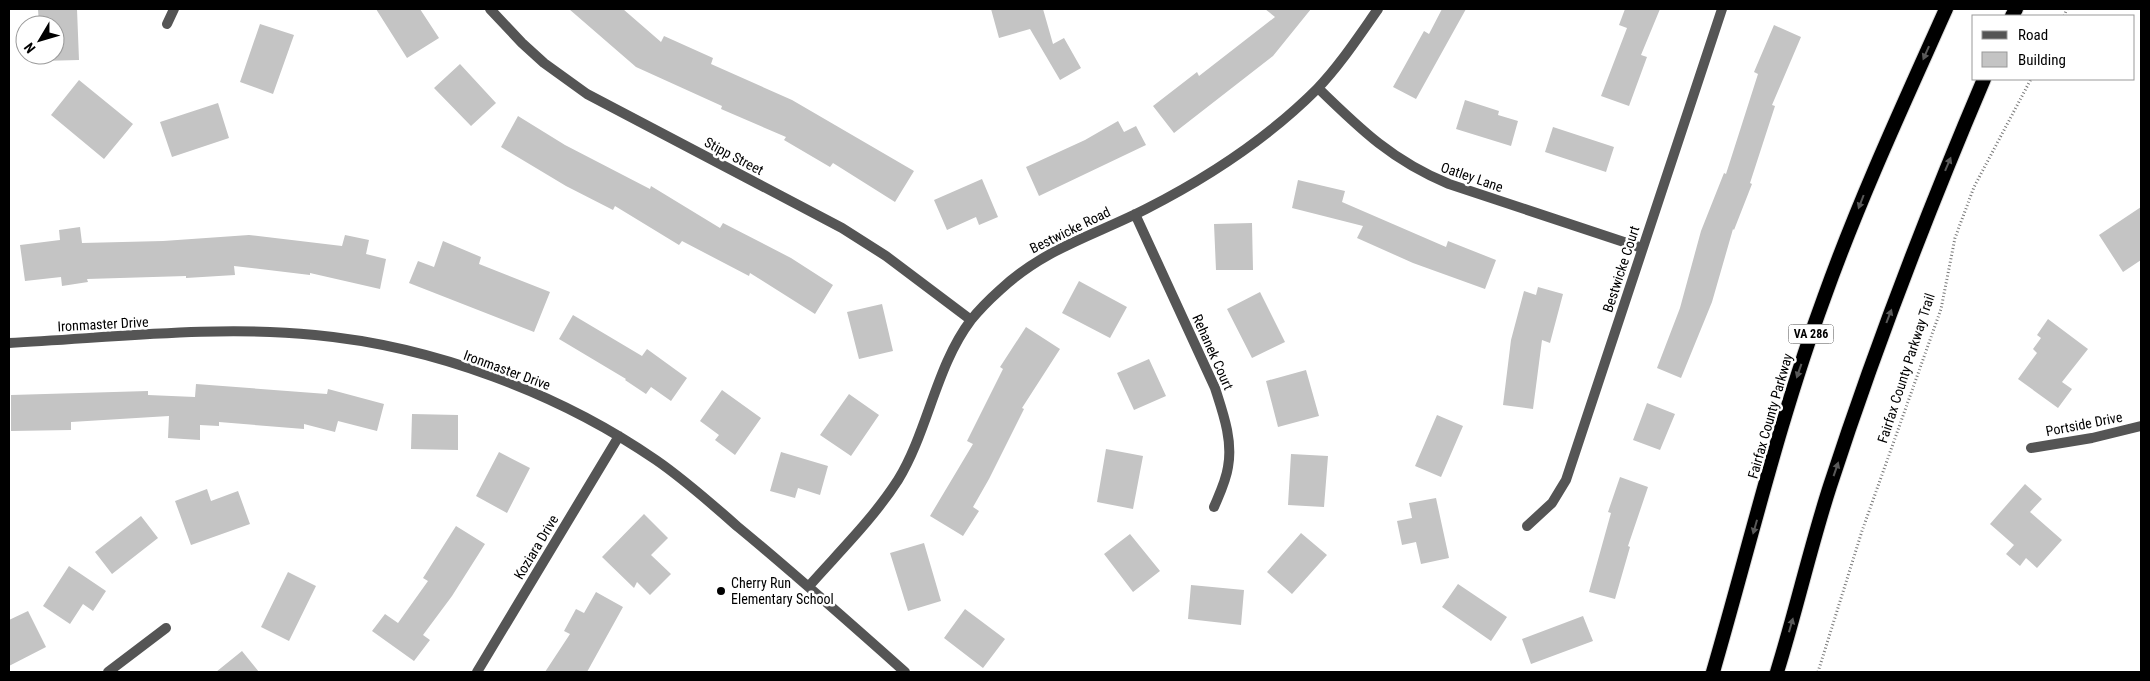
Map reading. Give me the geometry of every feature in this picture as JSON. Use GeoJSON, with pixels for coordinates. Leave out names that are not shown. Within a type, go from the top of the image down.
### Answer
{"type":"FeatureCollection","features":[{"type":"Feature","properties":{"kind":"highway","name":"Fairfax County Parkway"},"geometry":{"type":"LineString","coordinates":[[1713,672],[1795,382],[1824,298],[1866,187],[1946,9]]}},
{"type":"Feature","properties":{"kind":"highway"},"geometry":{"type":"LineString","coordinates":[[1777,672],[1829,488],[1876,350],[1930,208],[1984,80]]}},
{"type":"Feature","properties":{"kind":"street"},"geometry":{"type":"LineString","coordinates":[[167,24],[174,9]]}},
{"type":"Feature","properties":{"kind":"street","name":"Stipp Street"},"geometry":{"type":"LineString","coordinates":[[490,9],[544,63],[587,94],[842,228],[886,256],[971,320]]}},
{"type":"Feature","properties":{"kind":"street","name":"Bestwicke Road"},"geometry":{"type":"LineString","coordinates":[[809,586],[876,509],[898,480],[915,446],[953,352],[971,320],[999,290],[1045,255],[1177,193],[1232,158],[1279,122],[1318,88],[1350,49],[1378,9]]}},
{"type":"Feature","properties":{"kind":"street","name":"Bestwicke Court"},"geometry":{"type":"LineString","coordinates":[[1527,526],[1552,503],[1566,480],[1722,9]]}},
{"type":"Feature","properties":{"kind":"street","name":"Oatley Lane"},"geometry":{"type":"LineString","coordinates":[[1318,88],[1386,150],[1422,173],[1449,184],[1642,248]]}},
{"type":"Feature","properties":{"kind":"street","name":"Rehanek Court"},"geometry":{"type":"LineString","coordinates":[[1135,214],[1215,388],[1223,413],[1229,440],[1228,468],[1214,507]]}},
{"type":"Feature","properties":{"kind":"street","name":"Ironmaster Drive"},"geometry":{"type":"LineString","coordinates":[[9,343],[204,332],[263,332],[316,335],[368,342],[424,355],[510,384],[582,414],[619,436],[683,480],[809,586],[905,672]]}},
{"type":"Feature","properties":{"kind":"street","name":"Portside Drive"},"geometry":{"type":"LineString","coordinates":[[2031,448],[2092,438],[2141,426]]}},
{"type":"Feature","properties":{"kind":"street","name":"Koziara Drive"},"geometry":{"type":"LineString","coordinates":[[477,672],[619,436]]}},
{"type":"Feature","properties":{"kind":"street"},"geometry":{"type":"LineString","coordinates":[[108,672],[166,628]]}},
{"type":"Feature","properties":{"kind":"path","name":"Fairfax County Parkway Trail"},"geometry":{"type":"LineString","coordinates":[[1818,672],[1862,531],[1941,309],[1955,238],[1974,187],[2030,80]]}},
{"type":"Feature","properties":{"kind":"building"},"geometry":{"type":"Polygon","coordinates":[[[38,9],[77,9],[79,60],[65,60],[65,15],[38,15],[38,9]]]}},
{"type":"Feature","properties":{"kind":"building"},"geometry":{"type":"Polygon","coordinates":[[[376,9],[420,9],[439,38],[407,58],[376,9]]]}},
{"type":"Feature","properties":{"kind":"building"},"geometry":{"type":"Polygon","coordinates":[[[569,9],[623,9],[661,42],[664,36],[713,58],[711,64],[792,100],[914,171],[895,202],[833,163],[830,167],[784,140],[786,137],[721,109],[722,106],[636,67],[569,9]]]}},
{"type":"Feature","properties":{"kind":"building"},"geometry":{"type":"Polygon","coordinates":[[[991,9],[1043,9],[1053,44],[1064,38],[1081,68],[1060,80],[1030,29],[999,38],[991,9]]]}},
{"type":"Feature","properties":{"kind":"building"},"geometry":{"type":"Polygon","coordinates":[[[1265,9],[1311,9],[1273,56],[1174,133],[1153,106],[1197,72],[1199,76],[1275,17],[1265,9]]]}},
{"type":"Feature","properties":{"kind":"building"},"geometry":{"type":"Polygon","coordinates":[[[1442,9],[1466,9],[1416,99],[1393,87],[1424,31],[1429,34],[1442,9]]]}},
{"type":"Feature","properties":{"kind":"building"},"geometry":{"type":"Polygon","coordinates":[[[1625,9],[1660,9],[1641,55],[1647,57],[1629,106],[1601,96],[1627,28],[1619,25],[1625,9]]]}},
{"type":"Feature","properties":{"kind":"building"},"geometry":{"type":"Polygon","coordinates":[[[260,24],[294,35],[273,94],[240,82],[260,24]]]}},
{"type":"Feature","properties":{"kind":"building"},"geometry":{"type":"Polygon","coordinates":[[[1774,25],[1801,37],[1772,105],[1775,106],[1750,183],[1752,184],[1733,229],[1712,302],[1681,378],[1657,368],[1680,308],[1701,231],[1724,173],[1726,174],[1758,74],[1754,72],[1774,25]]]}},
{"type":"Feature","properties":{"kind":"building"},"geometry":{"type":"Polygon","coordinates":[[[460,64],[496,103],[471,126],[434,88],[460,64]]]}},
{"type":"Feature","properties":{"kind":"building"},"geometry":{"type":"Polygon","coordinates":[[[79,80],[133,124],[104,159],[51,115],[79,80]]]}},
{"type":"Feature","properties":{"kind":"building"},"geometry":{"type":"Polygon","coordinates":[[[1465,100],[1499,111],[1498,115],[1518,121],[1511,146],[1456,129],[1465,100]]]}},
{"type":"Feature","properties":{"kind":"building"},"geometry":{"type":"Polygon","coordinates":[[[218,103],[229,138],[172,157],[160,122],[218,103]]]}},
{"type":"Feature","properties":{"kind":"building"},"geometry":{"type":"Polygon","coordinates":[[[518,116],[565,145],[650,189],[651,186],[720,228],[723,223],[791,258],[833,285],[815,314],[750,273],[749,276],[682,241],[679,245],[615,206],[613,210],[566,186],[501,147],[518,116]]]}},
{"type":"Feature","properties":{"kind":"building"},"geometry":{"type":"Polygon","coordinates":[[[1118,121],[1124,132],[1136,126],[1146,145],[1039,196],[1026,167],[1085,140],[1118,121]]]}},
{"type":"Feature","properties":{"kind":"building"},"geometry":{"type":"Polygon","coordinates":[[[1553,127],[1614,147],[1606,172],[1545,152],[1553,127]]]}},
{"type":"Feature","properties":{"kind":"building"},"geometry":{"type":"Polygon","coordinates":[[[982,179],[998,217],[979,225],[976,217],[947,230],[934,200],[982,179]]]}},
{"type":"Feature","properties":{"kind":"building"},"geometry":{"type":"Polygon","coordinates":[[[1298,180],[1345,191],[1342,202],[1446,247],[1448,241],[1496,260],[1485,289],[1413,263],[1357,238],[1363,226],[1292,208],[1298,180]]]}},
{"type":"Feature","properties":{"kind":"building"},"geometry":{"type":"Polygon","coordinates":[[[2141,207],[2141,260],[2123,272],[2099,235],[2141,207]]]}},
{"type":"Feature","properties":{"kind":"building"},"geometry":{"type":"Polygon","coordinates":[[[1252,223],[1253,270],[1216,270],[1214,224],[1252,223]]]}},
{"type":"Feature","properties":{"kind":"building"},"geometry":{"type":"Polygon","coordinates":[[[80,227],[82,243],[163,241],[249,235],[342,246],[345,235],[369,240],[366,254],[386,259],[380,289],[310,273],[310,275],[234,266],[235,275],[186,278],[186,276],[87,279],[88,282],[62,286],[61,277],[25,281],[20,245],[60,240],[59,230],[80,227]]]}},
{"type":"Feature","properties":{"kind":"building"},"geometry":{"type":"Polygon","coordinates":[[[443,241],[481,257],[479,264],[550,292],[534,332],[409,283],[418,261],[434,267],[443,241]]]}},
{"type":"Feature","properties":{"kind":"building"},"geometry":{"type":"Polygon","coordinates":[[[1079,281],[1127,307],[1110,338],[1062,313],[1079,281]]]}},
{"type":"Feature","properties":{"kind":"building"},"geometry":{"type":"Polygon","coordinates":[[[1538,287],[1563,294],[1550,343],[1542,340],[1533,409],[1503,405],[1511,340],[1524,291],[1536,295],[1538,287]]]}},
{"type":"Feature","properties":{"kind":"building"},"geometry":{"type":"Polygon","coordinates":[[[1260,292],[1285,342],[1252,358],[1227,309],[1260,292]]]}},
{"type":"Feature","properties":{"kind":"building"},"geometry":{"type":"Polygon","coordinates":[[[882,304],[893,351],[859,359],[847,312],[882,304]]]}},
{"type":"Feature","properties":{"kind":"building"},"geometry":{"type":"Polygon","coordinates":[[[573,315],[642,356],[647,349],[687,378],[671,401],[651,387],[646,394],[626,379],[559,339],[573,315]]]}},
{"type":"Feature","properties":{"kind":"building"},"geometry":{"type":"Polygon","coordinates":[[[2048,319],[2088,349],[2062,382],[2072,389],[2058,408],[2018,379],[2037,353],[2033,349],[2041,338],[2037,335],[2048,319]]]}},
{"type":"Feature","properties":{"kind":"building"},"geometry":{"type":"Polygon","coordinates":[[[1026,327],[1060,349],[1022,408],[1024,409],[973,507],[979,511],[963,536],[930,516],[973,444],[967,441],[1003,369],[1000,367],[1026,327]]]}},
{"type":"Feature","properties":{"kind":"building"},"geometry":{"type":"Polygon","coordinates":[[[1149,359],[1166,396],[1134,410],[1117,373],[1149,359]]]}},
{"type":"Feature","properties":{"kind":"building"},"geometry":{"type":"Polygon","coordinates":[[[1306,370],[1319,416],[1278,427],[1266,381],[1306,370]]]}},
{"type":"Feature","properties":{"kind":"building"},"geometry":{"type":"Polygon","coordinates":[[[196,384],[327,394],[328,389],[384,404],[377,431],[338,421],[335,432],[304,424],[304,429],[219,422],[219,426],[200,425],[200,440],[168,438],[169,416],[71,422],[71,430],[11,431],[11,395],[148,391],[148,395],[195,397],[196,384]]]}},
{"type":"Feature","properties":{"kind":"building"},"geometry":{"type":"Polygon","coordinates":[[[722,390],[761,418],[735,455],[715,440],[719,435],[700,421],[722,390]]]}},
{"type":"Feature","properties":{"kind":"building"},"geometry":{"type":"Polygon","coordinates":[[[849,394],[879,415],[851,456],[820,435],[849,394]]]}},
{"type":"Feature","properties":{"kind":"building"},"geometry":{"type":"Polygon","coordinates":[[[1647,403],[1675,414],[1660,450],[1633,440],[1647,403]]]}},
{"type":"Feature","properties":{"kind":"building"},"geometry":{"type":"Polygon","coordinates":[[[412,414],[458,415],[458,450],[411,449],[412,414]]]}},
{"type":"Feature","properties":{"kind":"building"},"geometry":{"type":"Polygon","coordinates":[[[1437,415],[1463,426],[1441,477],[1415,466],[1437,415]]]}},
{"type":"Feature","properties":{"kind":"building"},"geometry":{"type":"Polygon","coordinates":[[[1106,449],[1143,456],[1133,509],[1097,502],[1106,449]]]}},
{"type":"Feature","properties":{"kind":"building"},"geometry":{"type":"Polygon","coordinates":[[[499,452],[530,468],[507,513],[476,496],[499,452]]]}},
{"type":"Feature","properties":{"kind":"building"},"geometry":{"type":"Polygon","coordinates":[[[781,452],[828,466],[820,495],[798,488],[795,498],[770,491],[781,452]]]}},
{"type":"Feature","properties":{"kind":"building"},"geometry":{"type":"Polygon","coordinates":[[[1291,454],[1328,456],[1324,507],[1288,505],[1291,454]]]}},
{"type":"Feature","properties":{"kind":"building"},"geometry":{"type":"Polygon","coordinates":[[[1620,477],[1648,487],[1628,546],[1630,547],[1615,599],[1589,592],[1611,513],[1608,512],[1620,477]]]}},
{"type":"Feature","properties":{"kind":"building"},"geometry":{"type":"Polygon","coordinates":[[[2025,484],[2042,499],[2030,512],[2062,540],[2037,568],[2026,558],[2020,566],[2006,554],[2014,545],[1990,524],[2025,484]]]}},
{"type":"Feature","properties":{"kind":"building"},"geometry":{"type":"Polygon","coordinates":[[[207,489],[211,501],[238,491],[250,524],[191,545],[175,501],[207,489]]]}},
{"type":"Feature","properties":{"kind":"building"},"geometry":{"type":"Polygon","coordinates":[[[1436,498],[1449,558],[1421,564],[1416,542],[1402,545],[1397,521],[1412,518],[1409,503],[1436,498]]]}},
{"type":"Feature","properties":{"kind":"building"},"geometry":{"type":"Polygon","coordinates":[[[644,514],[668,538],[651,555],[671,574],[650,595],[637,582],[634,588],[602,557],[644,514]]]}},
{"type":"Feature","properties":{"kind":"building"},"geometry":{"type":"Polygon","coordinates":[[[141,516],[158,538],[112,574],[95,552],[141,516]]]}},
{"type":"Feature","properties":{"kind":"building"},"geometry":{"type":"Polygon","coordinates":[[[456,526],[485,544],[452,596],[423,635],[430,640],[414,661],[372,631],[385,614],[398,623],[428,581],[423,578],[456,526]]]}},
{"type":"Feature","properties":{"kind":"building"},"geometry":{"type":"Polygon","coordinates":[[[1301,533],[1327,555],[1292,594],[1267,572],[1301,533]]]}},
{"type":"Feature","properties":{"kind":"building"},"geometry":{"type":"Polygon","coordinates":[[[1130,534],[1160,571],[1133,592],[1104,554],[1130,534]]]}},
{"type":"Feature","properties":{"kind":"building"},"geometry":{"type":"Polygon","coordinates":[[[924,543],[941,601],[908,611],[890,553],[924,543]]]}},
{"type":"Feature","properties":{"kind":"building"},"geometry":{"type":"Polygon","coordinates":[[[69,566],[106,591],[93,611],[83,604],[70,624],[43,606],[69,566]]]}},
{"type":"Feature","properties":{"kind":"building"},"geometry":{"type":"Polygon","coordinates":[[[288,572],[316,586],[289,641],[261,627],[288,572]]]}},
{"type":"Feature","properties":{"kind":"building"},"geometry":{"type":"Polygon","coordinates":[[[1458,584],[1507,617],[1491,641],[1442,607],[1458,584]]]}},
{"type":"Feature","properties":{"kind":"building"},"geometry":{"type":"Polygon","coordinates":[[[1191,585],[1244,590],[1241,625],[1188,619],[1191,585]]]}},
{"type":"Feature","properties":{"kind":"building"},"geometry":{"type":"Polygon","coordinates":[[[596,592],[623,607],[587,672],[545,672],[570,634],[564,631],[576,609],[584,613],[596,592]]]}},
{"type":"Feature","properties":{"kind":"building"},"geometry":{"type":"Polygon","coordinates":[[[965,609],[1005,639],[983,668],[944,638],[965,609]]]}},
{"type":"Feature","properties":{"kind":"building"},"geometry":{"type":"Polygon","coordinates":[[[28,611],[46,647],[9,666],[9,620],[28,611]]]}},
{"type":"Feature","properties":{"kind":"building"},"geometry":{"type":"Polygon","coordinates":[[[1583,616],[1593,641],[1531,664],[1522,639],[1583,616]]]}},
{"type":"Feature","properties":{"kind":"building"},"geometry":{"type":"Polygon","coordinates":[[[242,651],[259,672],[216,672],[242,651]]]}},
{"type":"Feature","properties":{"kind":"place","name":"Cherry Run Elementary School"},"geometry":{"type":"Point","coordinates":[721,591]}}]}
